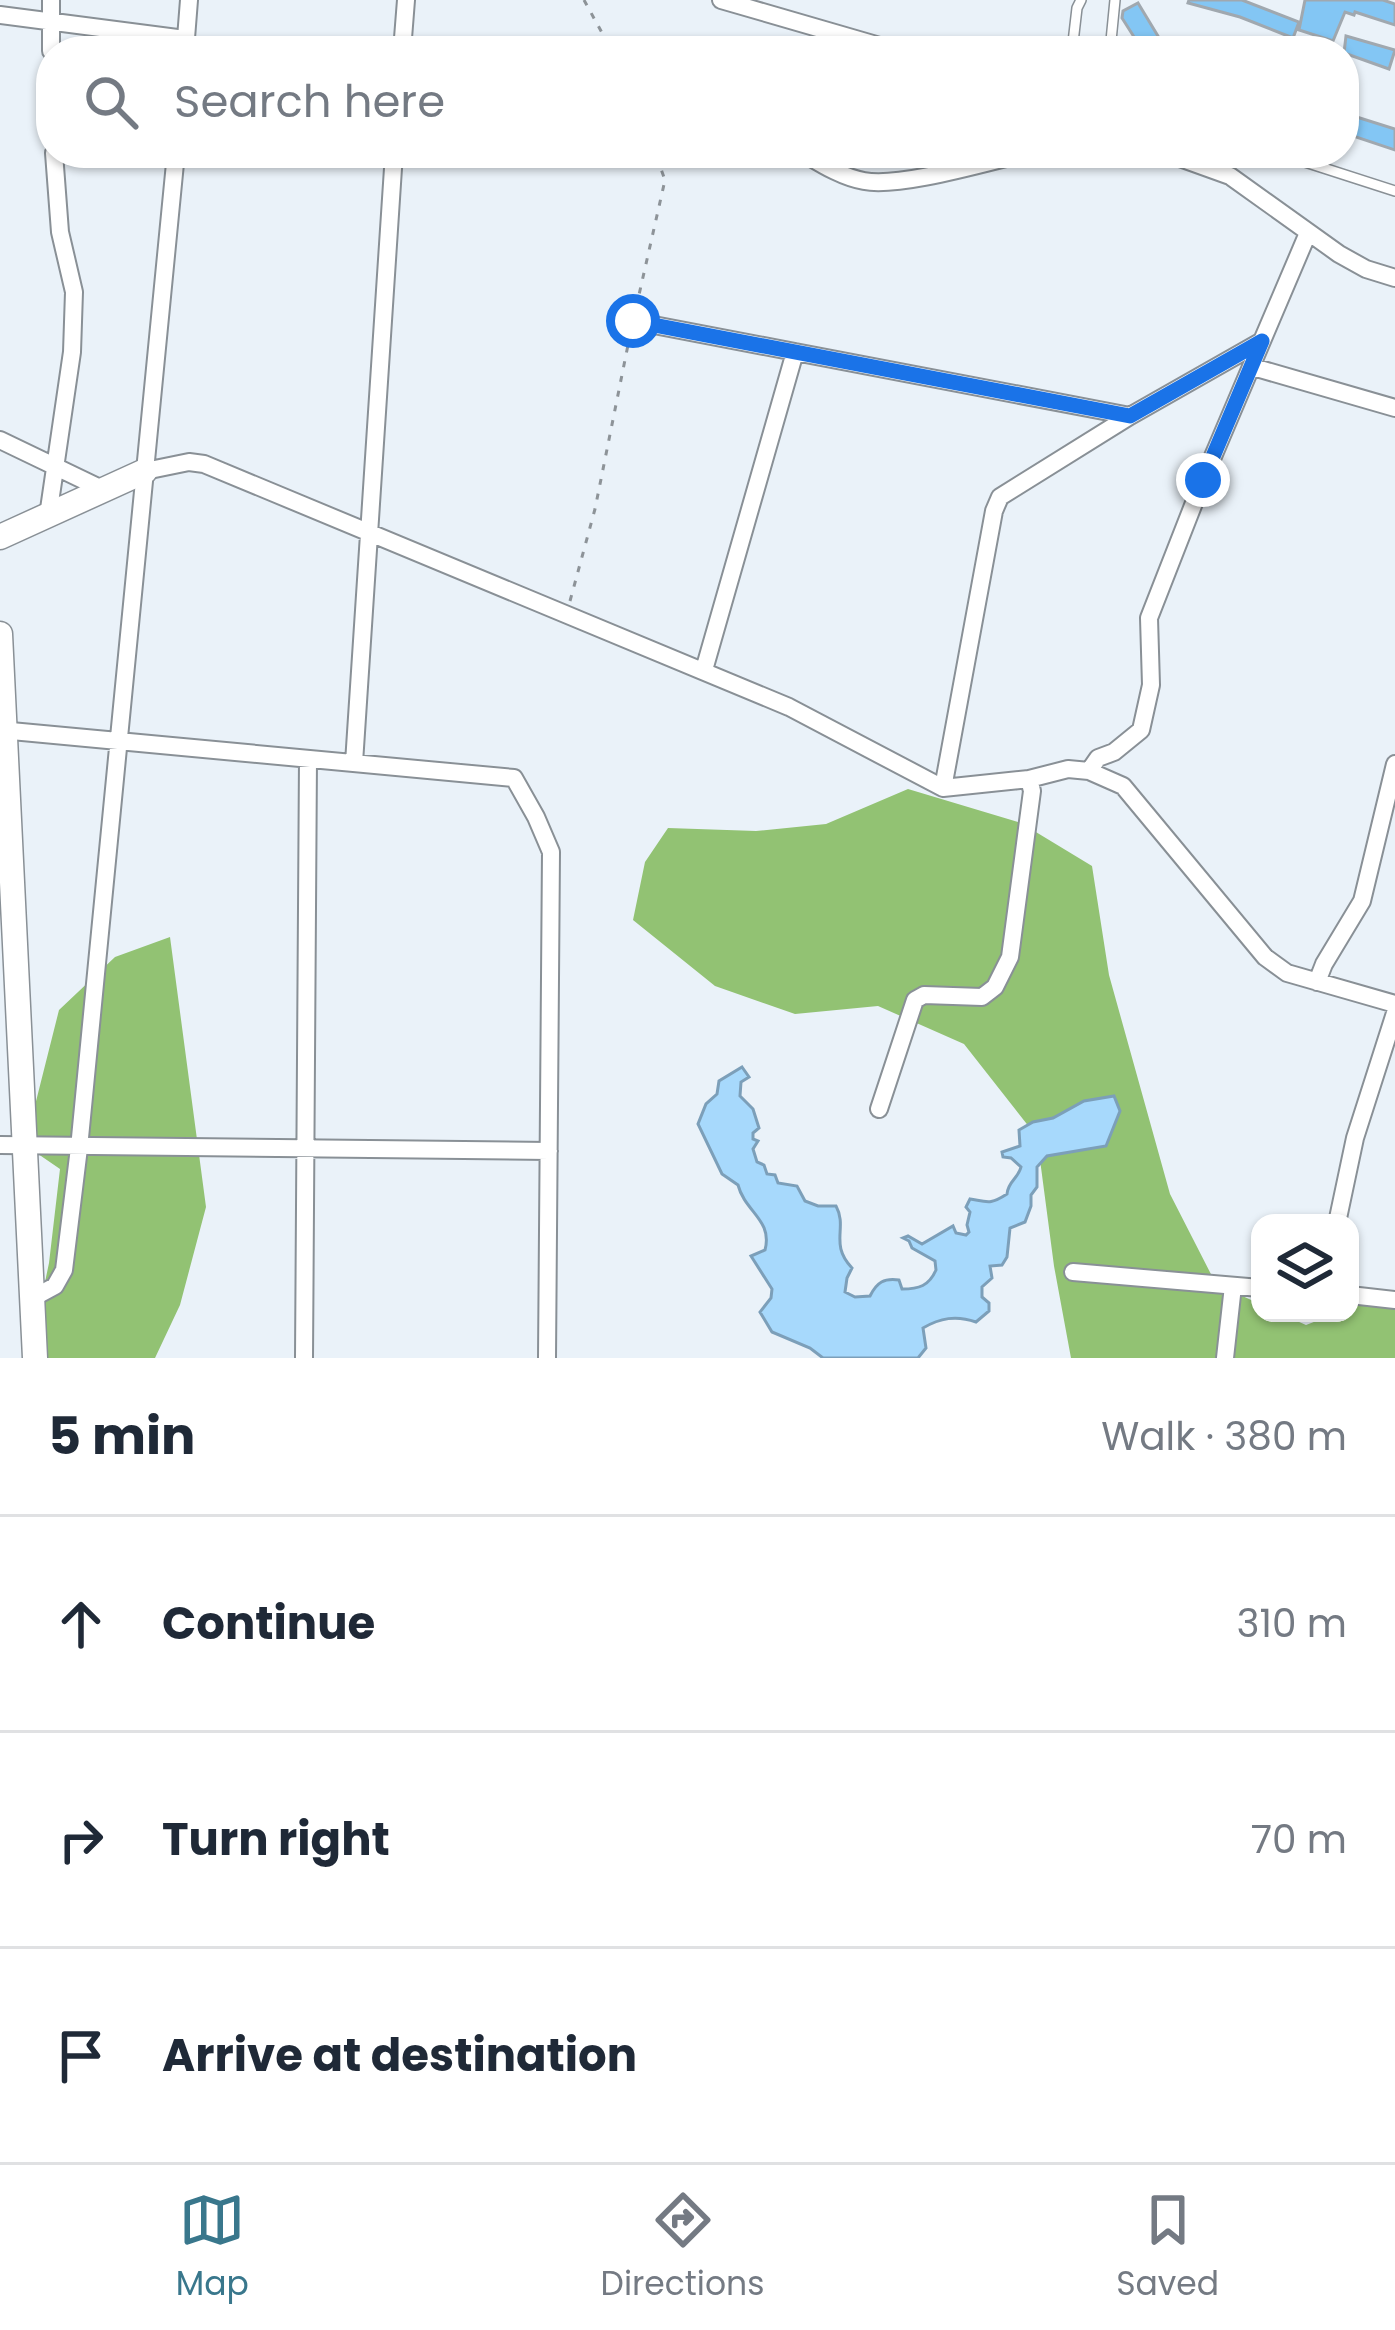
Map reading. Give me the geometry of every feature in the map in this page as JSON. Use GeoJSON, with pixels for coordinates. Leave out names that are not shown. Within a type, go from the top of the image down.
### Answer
{"type":"FeatureCollection","features":[{"type":"Feature","properties":{"kind":"main road"},"geometry":{"type":"LineString","coordinates":[[0,537],[145,470]]}},
{"type":"Feature","properties":{"kind":"main road"},"geometry":{"type":"LineString","coordinates":[[0,634],[12,1145],[35,1358]]}},
{"type":"Feature","properties":{"kind":"street"},"geometry":{"type":"LineString","coordinates":[[50,36],[51,0]]}},
{"type":"Feature","properties":{"kind":"street"},"geometry":{"type":"LineString","coordinates":[[186,36],[189,0]]}},
{"type":"Feature","properties":{"kind":"street"},"geometry":{"type":"LineString","coordinates":[[403,36],[406,0]]}},
{"type":"Feature","properties":{"kind":"street"},"geometry":{"type":"LineString","coordinates":[[721,0],[845,36]]}},
{"type":"Feature","properties":{"kind":"street"},"geometry":{"type":"LineString","coordinates":[[0,15],[130,36]]}},
{"type":"Feature","properties":{"kind":"street"},"geometry":{"type":"LineString","coordinates":[[48,516],[72,352],[74,292],[60,232],[55,168]]}},
{"type":"Feature","properties":{"kind":"street"},"geometry":{"type":"LineString","coordinates":[[31,1299],[55,1286],[64,1270],[175,168]]}},
{"type":"Feature","properties":{"kind":"street"},"geometry":{"type":"LineString","coordinates":[[353,763],[393,168]]}},
{"type":"Feature","properties":{"kind":"street"},"geometry":{"type":"LineString","coordinates":[[829,168],[869,183],[958,168]]}},
{"type":"Feature","properties":{"kind":"street"},"geometry":{"type":"LineString","coordinates":[[1208,168],[1230,176],[1366,269],[1395,278]]}},
{"type":"Feature","properties":{"kind":"street"},"geometry":{"type":"LineString","coordinates":[[1089,771],[1098,758],[1114,752],[1141,730],[1151,685],[1149,618],[1308,233]]}},
{"type":"Feature","properties":{"kind":"street"},"geometry":{"type":"LineString","coordinates":[[633,321],[1130,416]]}},
{"type":"Feature","properties":{"kind":"street"},"geometry":{"type":"LineString","coordinates":[[943,788],[1000,496],[1262,341]]}},
{"type":"Feature","properties":{"kind":"street"},"geometry":{"type":"LineString","coordinates":[[704,670],[795,352]]}},
{"type":"Feature","properties":{"kind":"street"},"geometry":{"type":"LineString","coordinates":[[1253,367],[1395,408]]}},
{"type":"Feature","properties":{"kind":"street"},"geometry":{"type":"LineString","coordinates":[[0,440],[104,490]]}},
{"type":"Feature","properties":{"kind":"street"},"geometry":{"type":"LineString","coordinates":[[145,470],[204,464],[789,707],[943,788],[1068,770],[1089,771],[1123,786],[1265,957],[1287,973],[1395,1008],[1386,1073],[1355,1138],[1339,1214]]}},
{"type":"Feature","properties":{"kind":"street"},"geometry":{"type":"LineString","coordinates":[[2,730],[514,778],[550,852],[547,1358]]}},
{"type":"Feature","properties":{"kind":"street"},"geometry":{"type":"LineString","coordinates":[[304,1358],[308,759]]}},
{"type":"Feature","properties":{"kind":"street"},"geometry":{"type":"LineString","coordinates":[[1317,982],[1362,901],[1395,764]]}},
{"type":"Feature","properties":{"kind":"street"},"geometry":{"type":"LineString","coordinates":[[879,1109],[914,1000],[924,995],[982,997],[995,987],[1010,957],[1032,790],[1029,779]]}},
{"type":"Feature","properties":{"kind":"street"},"geometry":{"type":"LineString","coordinates":[[12,1145],[549,1151]]}},
{"type":"Feature","properties":{"kind":"street"},"geometry":{"type":"LineString","coordinates":[[1073,1272],[1251,1287]]}},
{"type":"Feature","properties":{"kind":"street"},"geometry":{"type":"LineString","coordinates":[[1225,1358],[1233,1286]]}},
{"type":"Feature","properties":{"kind":"street"},"geometry":{"type":"LineString","coordinates":[[1359,1296],[1395,1300]]}},
{"type":"Feature","properties":{"kind":"lane"},"geometry":{"type":"LineString","coordinates":[[1074,36],[1081,0]]}},
{"type":"Feature","properties":{"kind":"lane"},"geometry":{"type":"LineString","coordinates":[[1112,36],[1115,0]]}},
{"type":"Feature","properties":{"kind":"lane"},"geometry":{"type":"LineString","coordinates":[[1324,168],[1395,191]]}},
{"type":"Feature","properties":{"kind":"path"},"geometry":{"type":"LineString","coordinates":[[584,0],[604,36]]}},
{"type":"Feature","properties":{"kind":"path"},"geometry":{"type":"LineString","coordinates":[[567,613],[595,509],[664,180],[660,168]]}},
{"type":"Feature","properties":{"kind":"green space"},"geometry":{"type":"Polygon","coordinates":[[[908,789],[1021,823],[1092,866],[1109,975],[1170,1194],[1216,1284],[1251,1300],[1251,1322],[1359,1322],[1359,1305],[1374,1299],[1395,1300],[1395,1358],[1071,1358],[1037,1137],[964,1044],[878,1006],[795,1014],[715,986],[633,920],[645,862],[668,828],[756,831],[826,824],[908,789]]]}},
{"type":"Feature","properties":{"kind":"green space"},"geometry":{"type":"Polygon","coordinates":[[[170,937],[206,1207],[180,1305],[155,1358],[29,1358],[49,1263],[60,1169],[25,1145],[59,1010],[115,957],[170,937]]]}},
{"type":"Feature","properties":{"kind":"water"},"geometry":{"type":"Polygon","coordinates":[[[742,1067],[749,1077],[741,1082],[740,1096],[753,1109],[759,1128],[753,1133],[758,1141],[753,1149],[757,1162],[778,1183],[797,1186],[805,1201],[836,1206],[841,1251],[852,1268],[845,1292],[855,1297],[870,1296],[885,1280],[899,1280],[902,1289],[930,1280],[935,1261],[903,1238],[922,1244],[953,1226],[956,1233],[966,1235],[970,1199],[989,1202],[1007,1194],[1020,1171],[1002,1152],[1020,1146],[1019,1130],[1084,1101],[1114,1096],[1120,1111],[1106,1146],[1047,1156],[1037,1167],[1037,1187],[1025,1222],[1010,1228],[1002,1265],[990,1266],[992,1278],[982,1287],[989,1311],[976,1322],[948,1319],[923,1328],[926,1348],[918,1358],[823,1358],[772,1332],[760,1312],[772,1289],[751,1256],[765,1250],[765,1231],[738,1185],[722,1174],[698,1124],[706,1104],[717,1094],[719,1081],[742,1067]]]}},
{"type":"Feature","properties":{"kind":"building"},"geometry":{"type":"Polygon","coordinates":[[[1242,0],[1299,22],[1294,36],[1288,36],[1188,3],[1242,0]]]}},
{"type":"Feature","properties":{"kind":"building"},"geometry":{"type":"Polygon","coordinates":[[[1305,0],[1395,4],[1395,25],[1345,12],[1335,36],[1299,30],[1305,0]]]}},
{"type":"Feature","properties":{"kind":"building"},"geometry":{"type":"Polygon","coordinates":[[[1138,3],[1158,36],[1133,36],[1122,18],[1123,11],[1138,3]]]}},
{"type":"Feature","properties":{"kind":"building"},"geometry":{"type":"Polygon","coordinates":[[[1359,40],[1395,50],[1389,69],[1359,58],[1359,40]]]}},
{"type":"Feature","properties":{"kind":"building"},"geometry":{"type":"Polygon","coordinates":[[[1359,118],[1395,129],[1395,150],[1359,138],[1359,118]]]}},
{"type":"Feature","properties":{"kind":"route"},"geometry":{"type":"LineString","coordinates":[[633,321],[1130,416],[1262,341],[1203,480]]}}]}
